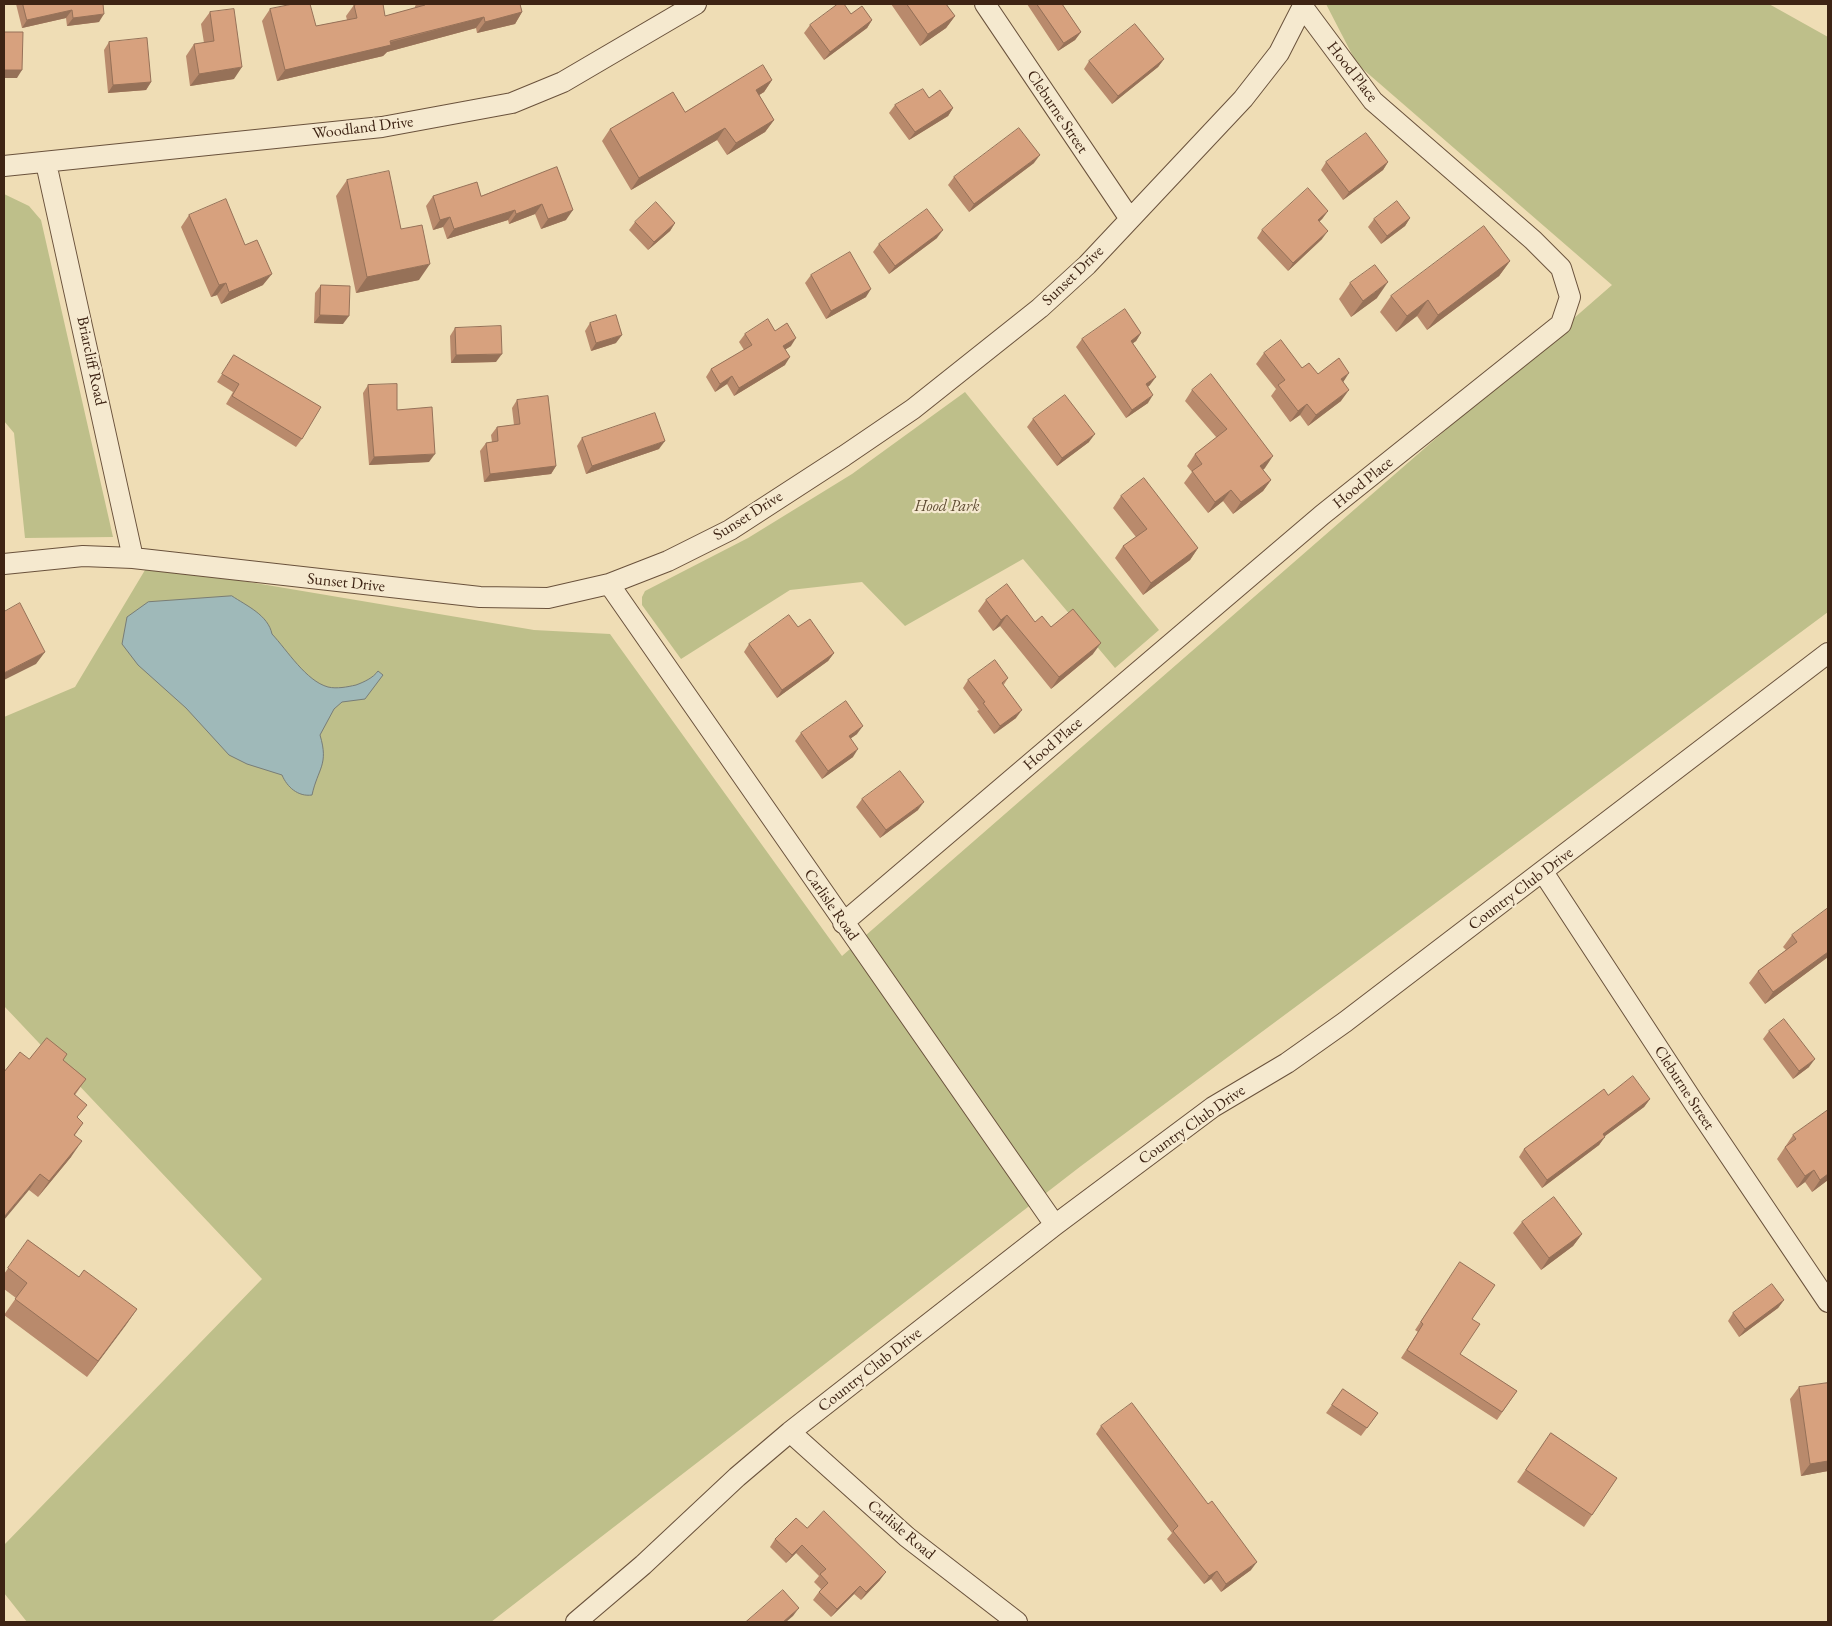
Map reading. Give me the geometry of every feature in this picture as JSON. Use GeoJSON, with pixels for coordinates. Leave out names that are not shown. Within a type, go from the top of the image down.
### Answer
{"type":"FeatureCollection","features":[{"type":"Feature","properties":{"kind":"street","name":"Woodland Drive"},"geometry":{"type":"LineString","coordinates":[[4,166],[382,127],[512,103],[563,82],[696,4]]}},
{"type":"Feature","properties":{"kind":"street","name":"Cleburne Street"},"geometry":{"type":"LineString","coordinates":[[984,4],[1130,219]]}},
{"type":"Feature","properties":{"kind":"street","name":"Sunset Drive"},"geometry":{"type":"LineString","coordinates":[[4,564],[83,556],[133,558],[480,596],[548,598],[608,584],[668,561],[730,530],[913,409],[1040,308],[1087,266],[1244,99],[1279,53],[1303,6]]}},
{"type":"Feature","properties":{"kind":"street","name":"Hood Place"},"geometry":{"type":"LineString","coordinates":[[843,924],[1315,522],[1560,324],[1570,297],[1561,268],[1533,240],[1373,101],[1303,6]]}},
{"type":"Feature","properties":{"kind":"street","name":"Briarcliff Road"},"geometry":{"type":"LineString","coordinates":[[46,163],[133,558]]}},
{"type":"Feature","properties":{"kind":"street","name":"Carlisle Road"},"geometry":{"type":"LineString","coordinates":[[608,584],[843,924],[1055,1225]]}},
{"type":"Feature","properties":{"kind":"street","name":"Country Club Drive"},"geometry":{"type":"LineString","coordinates":[[576,1622],[643,1565],[738,1477],[790,1432],[1055,1225],[1213,1107],[1288,1063],[1345,1022],[1544,872],[1828,653]]}},
{"type":"Feature","properties":{"kind":"street","name":"Cleburne Street"},"geometry":{"type":"LineString","coordinates":[[1544,872],[1694,1102],[1827,1296]]}},
{"type":"Feature","properties":{"kind":"street","name":"Carlisle Road"},"geometry":{"type":"LineString","coordinates":[[790,1432],[907,1537],[1017,1622]]}},
{"type":"Feature","properties":{"kind":"green space"},"geometry":{"type":"Polygon","coordinates":[[[1326,4],[1769,4],[1828,37],[1828,612],[1081,1166],[491,1622],[27,1622],[4,1593],[4,1545],[262,1279],[4,1006],[4,717],[75,687],[148,565],[534,630],[610,634],[842,956],[1612,285],[1357,64],[1326,4]]]}},
{"type":"Feature","properties":{"kind":"green space"},"geometry":{"type":"Polygon","coordinates":[[[4,194],[29,206],[41,220],[113,537],[25,538],[14,433],[4,421],[4,194]]]}},
{"type":"Feature","properties":{"kind":"green space","name":"Hood Park"},"geometry":{"type":"Polygon","coordinates":[[[965,392],[1159,630],[1115,668],[1023,559],[905,626],[862,582],[790,590],[681,659],[642,605],[642,597],[645,591],[748,538],[852,474],[965,392]]]}},
{"type":"Feature","properties":{"kind":"water"},"geometry":{"type":"Polygon","coordinates":[[[232,596],[262,616],[270,627],[272,634],[297,664],[320,684],[331,688],[346,687],[365,681],[374,676],[378,671],[383,675],[365,699],[342,702],[334,709],[320,735],[323,760],[312,795],[298,793],[287,783],[282,775],[247,764],[229,755],[186,708],[138,665],[122,644],[127,617],[148,602],[232,596]]]}},
{"type":"Feature","properties":{"kind":"building"},"geometry":{"type":"Polygon","coordinates":[[[23,4],[103,4],[104,14],[73,18],[72,10],[27,20],[23,4]]]}},
{"type":"Feature","properties":{"kind":"building"},"geometry":{"type":"Polygon","coordinates":[[[293,4],[310,4],[316,26],[357,18],[354,5],[359,4],[383,4],[385,16],[425,4],[520,4],[522,12],[485,22],[484,17],[390,41],[391,45],[285,70],[270,9],[293,4]]]}},
{"type":"Feature","properties":{"kind":"building"},"geometry":{"type":"Polygon","coordinates":[[[838,4],[844,4],[851,14],[862,6],[872,20],[830,52],[810,25],[838,4]]]}},
{"type":"Feature","properties":{"kind":"building"},"geometry":{"type":"Polygon","coordinates":[[[907,4],[946,4],[955,16],[928,34],[907,4]]]}},
{"type":"Feature","properties":{"kind":"building"},"geometry":{"type":"Polygon","coordinates":[[[1037,4],[1062,4],[1081,32],[1064,43],[1037,4]]]}},
{"type":"Feature","properties":{"kind":"building"},"geometry":{"type":"Polygon","coordinates":[[[234,9],[242,67],[199,74],[194,44],[214,41],[210,12],[234,9]]]}},
{"type":"Feature","properties":{"kind":"building"},"geometry":{"type":"Polygon","coordinates":[[[1135,24],[1164,59],[1118,96],[1089,61],[1135,24]]]}},
{"type":"Feature","properties":{"kind":"building"},"geometry":{"type":"Polygon","coordinates":[[[4,32],[23,32],[22,70],[4,70],[4,32]]]}},
{"type":"Feature","properties":{"kind":"building"},"geometry":{"type":"Polygon","coordinates":[[[147,38],[151,82],[113,85],[109,42],[147,38]]]}},
{"type":"Feature","properties":{"kind":"building"},"geometry":{"type":"Polygon","coordinates":[[[763,65],[772,80],[756,90],[774,120],[736,143],[725,128],[639,178],[610,129],[673,92],[685,112],[763,65]]]}},
{"type":"Feature","properties":{"kind":"building"},"geometry":{"type":"Polygon","coordinates":[[[923,89],[929,98],[940,90],[953,108],[915,132],[895,105],[923,89]]]}},
{"type":"Feature","properties":{"kind":"building"},"geometry":{"type":"Polygon","coordinates":[[[1019,128],[1040,155],[974,204],[954,177],[1019,128]]]}},
{"type":"Feature","properties":{"kind":"building"},"geometry":{"type":"Polygon","coordinates":[[[1366,133],[1388,162],[1349,192],[1326,162],[1366,133]]]}},
{"type":"Feature","properties":{"kind":"building"},"geometry":{"type":"Polygon","coordinates":[[[557,167],[573,210],[548,219],[542,204],[516,214],[515,210],[454,229],[450,217],[440,220],[433,196],[477,182],[481,196],[557,167]]]}},
{"type":"Feature","properties":{"kind":"building"},"geometry":{"type":"Polygon","coordinates":[[[389,171],[401,229],[422,225],[430,264],[367,277],[347,180],[389,171]]]}},
{"type":"Feature","properties":{"kind":"building"},"geometry":{"type":"Polygon","coordinates":[[[1308,188],[1328,211],[1318,220],[1328,231],[1293,263],[1262,230],[1308,188]]]}},
{"type":"Feature","properties":{"kind":"building"},"geometry":{"type":"Polygon","coordinates":[[[226,199],[245,245],[257,240],[272,274],[229,292],[226,283],[219,285],[189,215],[226,199]]]}},
{"type":"Feature","properties":{"kind":"building"},"geometry":{"type":"Polygon","coordinates":[[[1397,201],[1410,218],[1387,236],[1374,219],[1397,201]]]}},
{"type":"Feature","properties":{"kind":"building"},"geometry":{"type":"Polygon","coordinates":[[[656,202],[675,223],[654,242],[635,222],[656,202]]]}},
{"type":"Feature","properties":{"kind":"building"},"geometry":{"type":"Polygon","coordinates":[[[927,209],[943,230],[895,266],[879,244],[927,209]]]}},
{"type":"Feature","properties":{"kind":"building"},"geometry":{"type":"Polygon","coordinates":[[[1484,226],[1510,261],[1438,315],[1428,300],[1407,316],[1391,296],[1484,226]]]}},
{"type":"Feature","properties":{"kind":"building"},"geometry":{"type":"Polygon","coordinates":[[[850,252],[871,289],[831,311],[811,275],[850,252]]]}},
{"type":"Feature","properties":{"kind":"building"},"geometry":{"type":"Polygon","coordinates":[[[1375,265],[1388,282],[1363,301],[1350,283],[1375,265]]]}},
{"type":"Feature","properties":{"kind":"building"},"geometry":{"type":"Polygon","coordinates":[[[321,285],[350,286],[349,316],[320,315],[321,285]]]}},
{"type":"Feature","properties":{"kind":"building"},"geometry":{"type":"Polygon","coordinates":[[[1125,309],[1141,333],[1131,341],[1156,377],[1146,384],[1153,395],[1132,410],[1082,339],[1125,309]]]}},
{"type":"Feature","properties":{"kind":"building"},"geometry":{"type":"Polygon","coordinates":[[[616,315],[622,335],[596,343],[590,323],[616,315]]]}},
{"type":"Feature","properties":{"kind":"building"},"geometry":{"type":"Polygon","coordinates":[[[768,319],[775,331],[787,323],[796,338],[783,346],[790,357],[739,388],[732,376],[720,384],[711,369],[752,345],[745,334],[768,319]]]}},
{"type":"Feature","properties":{"kind":"building"},"geometry":{"type":"Polygon","coordinates":[[[501,326],[502,354],[456,355],[455,328],[501,326]]]}},
{"type":"Feature","properties":{"kind":"building"},"geometry":{"type":"Polygon","coordinates":[[[1281,340],[1302,368],[1309,363],[1318,374],[1339,358],[1349,373],[1341,379],[1349,390],[1316,415],[1307,404],[1298,411],[1278,385],[1285,380],[1264,353],[1281,340]]]}},
{"type":"Feature","properties":{"kind":"building"},"geometry":{"type":"Polygon","coordinates":[[[234,355],[321,407],[302,439],[232,396],[239,384],[222,374],[234,355]]]}},
{"type":"Feature","properties":{"kind":"building"},"geometry":{"type":"Polygon","coordinates":[[[1211,374],[1273,456],[1260,466],[1271,480],[1241,502],[1231,490],[1215,502],[1192,471],[1202,464],[1195,454],[1227,429],[1192,390],[1211,374]]]}},
{"type":"Feature","properties":{"kind":"building"},"geometry":{"type":"Polygon","coordinates":[[[397,384],[397,410],[432,407],[435,454],[374,457],[368,385],[397,384]]]}},
{"type":"Feature","properties":{"kind":"building"},"geometry":{"type":"Polygon","coordinates":[[[1065,395],[1095,434],[1062,458],[1033,419],[1065,395]]]}},
{"type":"Feature","properties":{"kind":"building"},"geometry":{"type":"Polygon","coordinates":[[[548,396],[556,466],[490,474],[486,443],[498,441],[497,427],[520,424],[517,400],[548,396]]]}},
{"type":"Feature","properties":{"kind":"building"},"geometry":{"type":"Polygon","coordinates":[[[655,413],[665,441],[592,466],[582,438],[655,413]]]}},
{"type":"Feature","properties":{"kind":"building"},"geometry":{"type":"Polygon","coordinates":[[[1144,478],[1198,548],[1151,583],[1123,546],[1147,529],[1121,496],[1144,478]]]}},
{"type":"Feature","properties":{"kind":"building"},"geometry":{"type":"Polygon","coordinates":[[[1007,584],[1035,622],[1042,616],[1051,627],[1073,609],[1101,643],[1059,677],[1007,615],[1001,620],[986,600],[1007,584]]]}},
{"type":"Feature","properties":{"kind":"building"},"geometry":{"type":"Polygon","coordinates":[[[20,603],[45,652],[4,673],[4,612],[20,603]]]}},
{"type":"Feature","properties":{"kind":"building"},"geometry":{"type":"Polygon","coordinates":[[[789,615],[798,627],[810,619],[834,653],[782,690],[749,644],[789,615]]]}},
{"type":"Feature","properties":{"kind":"building"},"geometry":{"type":"Polygon","coordinates":[[[995,660],[1008,678],[1002,683],[1022,710],[1000,726],[968,680],[995,660]]]}},
{"type":"Feature","properties":{"kind":"building"},"geometry":{"type":"Polygon","coordinates":[[[846,701],[863,726],[849,736],[858,749],[828,771],[801,733],[846,701]]]}},
{"type":"Feature","properties":{"kind":"building"},"geometry":{"type":"Polygon","coordinates":[[[900,771],[924,802],[886,830],[862,799],[900,771]]]}},
{"type":"Feature","properties":{"kind":"building"},"geometry":{"type":"Polygon","coordinates":[[[1828,908],[1828,952],[1773,992],[1758,971],[1797,942],[1792,935],[1828,908]]]}},
{"type":"Feature","properties":{"kind":"building"},"geometry":{"type":"Polygon","coordinates":[[[1784,1019],[1815,1059],[1799,1071],[1769,1031],[1784,1019]]]}},
{"type":"Feature","properties":{"kind":"building"},"geometry":{"type":"Polygon","coordinates":[[[47,1038],[67,1054],[63,1060],[86,1079],[74,1094],[87,1105],[77,1117],[83,1123],[74,1135],[82,1141],[49,1181],[40,1174],[4,1217],[4,1072],[20,1052],[29,1059],[47,1038]]]}},
{"type":"Feature","properties":{"kind":"building"},"geometry":{"type":"Polygon","coordinates":[[[1633,1076],[1650,1099],[1603,1134],[1605,1137],[1547,1180],[1524,1149],[1604,1089],[1608,1095],[1633,1076]]]}},
{"type":"Feature","properties":{"kind":"building"},"geometry":{"type":"Polygon","coordinates":[[[1828,1110],[1828,1174],[1820,1180],[1814,1170],[1805,1176],[1785,1147],[1796,1139],[1793,1135],[1828,1110]]]}},
{"type":"Feature","properties":{"kind":"building"},"geometry":{"type":"Polygon","coordinates":[[[1554,1197],[1582,1234],[1549,1258],[1522,1222],[1554,1197]]]}},
{"type":"Feature","properties":{"kind":"building"},"geometry":{"type":"Polygon","coordinates":[[[28,1240],[79,1277],[84,1270],[137,1309],[98,1361],[15,1299],[27,1283],[8,1268],[28,1240]]]}},
{"type":"Feature","properties":{"kind":"building"},"geometry":{"type":"Polygon","coordinates":[[[1460,1262],[1495,1285],[1472,1319],[1480,1324],[1460,1354],[1517,1391],[1502,1412],[1407,1350],[1423,1324],[1421,1322],[1460,1262]]]}},
{"type":"Feature","properties":{"kind":"building"},"geometry":{"type":"Polygon","coordinates":[[[1772,1284],[1784,1300],[1745,1329],[1733,1313],[1772,1284]]]}},
{"type":"Feature","properties":{"kind":"building"},"geometry":{"type":"Polygon","coordinates":[[[1828,1383],[1828,1461],[1810,1464],[1799,1387],[1828,1383]]]}},
{"type":"Feature","properties":{"kind":"building"},"geometry":{"type":"Polygon","coordinates":[[[1343,1389],[1378,1413],[1367,1428],[1332,1405],[1343,1389]]]}},
{"type":"Feature","properties":{"kind":"building"},"geometry":{"type":"Polygon","coordinates":[[[1132,1403],[1208,1504],[1212,1501],[1257,1562],[1226,1584],[1217,1571],[1209,1576],[1173,1531],[1178,1526],[1101,1426],[1132,1403]]]}},
{"type":"Feature","properties":{"kind":"building"},"geometry":{"type":"Polygon","coordinates":[[[1551,1433],[1617,1478],[1592,1515],[1526,1470],[1551,1433]]]}},
{"type":"Feature","properties":{"kind":"building"},"geometry":{"type":"Polygon","coordinates":[[[824,1511],[886,1572],[866,1592],[860,1586],[837,1609],[819,1592],[828,1583],[820,1574],[826,1569],[802,1545],[792,1555],[775,1539],[796,1518],[807,1528],[824,1511]]]}},
{"type":"Feature","properties":{"kind":"building"},"geometry":{"type":"Polygon","coordinates":[[[783,1590],[799,1608],[783,1622],[746,1622],[783,1590]]]}}]}
